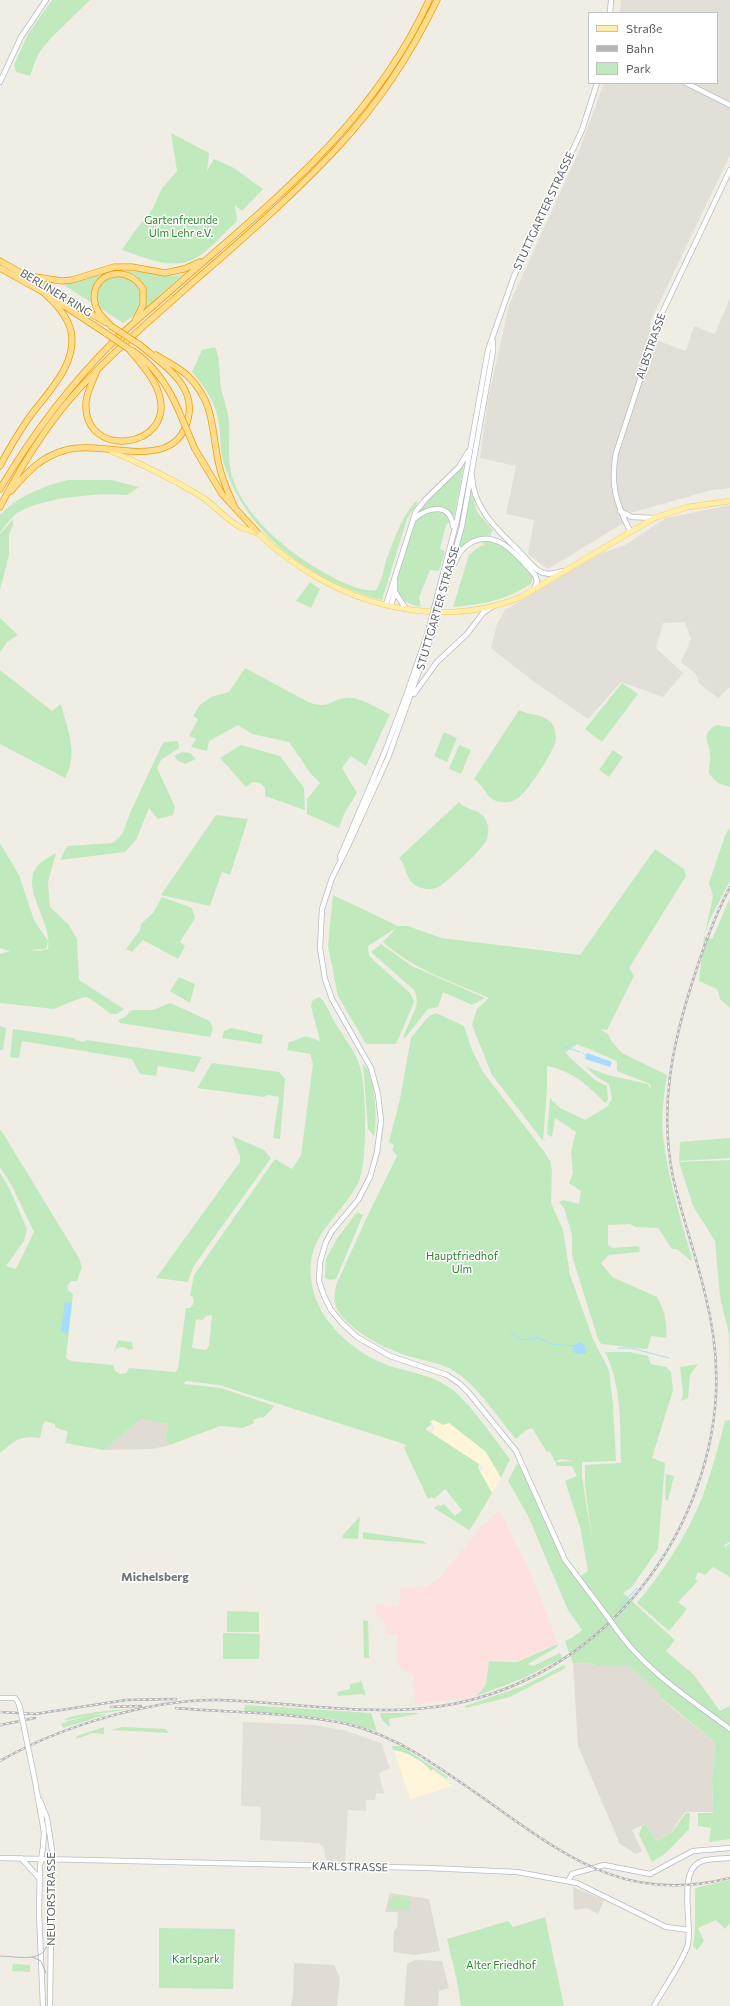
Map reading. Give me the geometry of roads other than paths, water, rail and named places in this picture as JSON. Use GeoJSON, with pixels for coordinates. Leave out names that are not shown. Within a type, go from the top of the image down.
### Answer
{"type":"FeatureCollection","features":[{"type":"Feature","properties":{"kind":"highway"},"geometry":{"type":"LineString","coordinates":[[0,488],[24,448],[49,414],[91,365],[205,260],[282,193],[316,161],[357,116],[387,76],[429,0]]}},
{"type":"Feature","properties":{"kind":"highway"},"geometry":{"type":"LineString","coordinates":[[0,507],[30,453],[70,400],[98,369],[138,330],[288,198],[337,148],[367,114],[392,80],[415,43],[437,0]]}},
{"type":"Feature","properties":{"kind":"highway"},"geometry":{"type":"LineString","coordinates":[[29,276],[62,281],[72,280],[114,267],[165,272],[184,269],[205,260]]}},
{"type":"Feature","properties":{"kind":"highway","name":"BERLINER RING"},"geometry":{"type":"LineString","coordinates":[[0,261],[29,276],[111,326]]}},
{"type":"Feature","properties":{"kind":"highway","name":"BERLINER RING"},"geometry":{"type":"LineString","coordinates":[[0,268],[43,292],[129,349],[140,359]]}},
{"type":"Feature","properties":{"kind":"highway"},"geometry":{"type":"LineString","coordinates":[[133,325],[142,305],[143,289],[132,276],[114,273],[108,275],[100,282],[96,289],[94,298],[98,313],[111,326],[176,367],[195,384],[208,404],[213,421],[218,464],[235,508]]}},
{"type":"Feature","properties":{"kind":"highway"},"geometry":{"type":"LineString","coordinates":[[0,466],[24,426],[58,379],[71,351],[71,332],[68,323],[59,309],[43,292]]}},
{"type":"Feature","properties":{"kind":"highway"},"geometry":{"type":"LineString","coordinates":[[3,500],[23,476],[45,458],[67,449],[78,447],[142,452],[162,449],[177,439],[187,425],[190,405],[185,388],[179,379],[140,345]]}},
{"type":"Feature","properties":{"kind":"highway"},"geometry":{"type":"LineString","coordinates":[[98,369],[87,394],[86,409],[91,425],[102,435],[115,441],[130,442],[149,432],[158,419],[160,411],[160,396],[157,387],[140,359]]}},
{"type":"Feature","properties":{"kind":"highway"},"geometry":{"type":"LineString","coordinates":[[140,359],[164,381],[195,448],[215,484],[257,532]]}},
{"type":"Feature","properties":{"kind":"main road"},"geometry":{"type":"LineString","coordinates":[[0,82],[20,37],[46,0]]}},
{"type":"Feature","properties":{"kind":"main road"},"geometry":{"type":"LineString","coordinates":[[610,12],[611,0]]}},
{"type":"Feature","properties":{"kind":"main road","name":"STUTTGARTER STRASSE"},"geometry":{"type":"LineString","coordinates":[[338,863],[347,848],[388,758],[410,701],[430,632],[454,529],[467,470],[469,450],[488,350],[514,276],[582,130],[597,84]]}},
{"type":"Feature","properties":{"kind":"main road"},"geometry":{"type":"LineString","coordinates":[[688,84],[730,104]]}},
{"type":"Feature","properties":{"kind":"main road","name":"ALBSTRASSE"},"geometry":{"type":"LineString","coordinates":[[630,531],[620,511],[613,483],[614,466],[620,440],[647,354],[669,296],[730,170]]}},
{"type":"Feature","properties":{"kind":"main road","name":"STUTTGARTER STRASSE"},"geometry":{"type":"LineString","coordinates":[[493,339],[462,526],[443,596],[402,707],[343,847],[327,890],[322,909],[320,937],[321,962],[330,995],[373,1073],[379,1099],[380,1121],[376,1156],[368,1180],[356,1203],[330,1234],[322,1252],[319,1274],[323,1293],[338,1319],[363,1341],[390,1356],[447,1375],[466,1390],[516,1451],[565,1560],[632,1650],[651,1668],[730,1729]]}},
{"type":"Feature","properties":{"kind":"main road"},"geometry":{"type":"LineString","coordinates":[[106,449],[181,484],[197,494],[241,528],[257,532],[289,559],[322,580],[358,596],[388,606],[445,613],[492,607],[521,597],[654,518],[688,507],[730,501]]}},
{"type":"Feature","properties":{"kind":"main road"},"geometry":{"type":"LineString","coordinates":[[388,606],[394,578],[412,520],[421,504],[459,467],[469,450]]}},
{"type":"Feature","properties":{"kind":"main road"},"geometry":{"type":"LineString","coordinates":[[472,465],[473,489],[476,500],[484,513],[539,571],[546,582]]}},
{"type":"Feature","properties":{"kind":"main road"},"geometry":{"type":"LineString","coordinates":[[412,520],[428,509],[439,509],[450,517],[454,529]]}},
{"type":"Feature","properties":{"kind":"main road"},"geometry":{"type":"LineString","coordinates":[[620,511],[632,517],[654,518]]}},
{"type":"Feature","properties":{"kind":"main road"},"geometry":{"type":"LineString","coordinates":[[443,596],[458,554],[468,544],[485,538],[501,542],[515,554],[535,575],[537,581],[534,589]]}},
{"type":"Feature","properties":{"kind":"main road"},"geometry":{"type":"LineString","coordinates":[[539,571],[552,574],[565,570]]}},
{"type":"Feature","properties":{"kind":"main road"},"geometry":{"type":"LineString","coordinates":[[394,578],[395,592],[406,609]]}},
{"type":"Feature","properties":{"kind":"main road"},"geometry":{"type":"LineString","coordinates":[[388,606],[395,592]]}},
{"type":"Feature","properties":{"kind":"main road"},"geometry":{"type":"LineString","coordinates":[[410,701],[430,671],[463,637],[483,613],[492,607]]}},
{"type":"Feature","properties":{"kind":"main road","name":"NEUTORSTRASSE"},"geometry":{"type":"LineString","coordinates":[[0,1698],[16,1699],[20,1708],[44,1829],[39,1878],[39,1932],[42,1955],[43,2006]]}},
{"type":"Feature","properties":{"kind":"main road","name":"NEUTORSTRASSE"},"geometry":{"type":"LineString","coordinates":[[38,1793],[47,1818],[52,1859],[50,2006]]}},
{"type":"Feature","properties":{"kind":"main road"},"geometry":{"type":"LineString","coordinates":[[568,1881],[572,1874],[604,1865],[645,1874],[653,1874],[693,1851],[730,1848]]}},
{"type":"Feature","properties":{"kind":"main road","name":"KARLSTRASSE"},"geometry":{"type":"LineString","coordinates":[[0,1858],[236,1865],[428,1868],[517,1872],[568,1881],[597,1892],[666,1927],[688,1930]]}},
{"type":"Feature","properties":{"kind":"main road"},"geometry":{"type":"LineString","coordinates":[[22,1858],[39,1878]]}},
{"type":"Feature","properties":{"kind":"main road"},"geometry":{"type":"LineString","coordinates":[[654,2006],[686,1950],[688,1930],[687,1891],[691,1869],[703,1861],[730,1858]]}},
{"type":"Feature","properties":{"kind":"main road"},"geometry":{"type":"LineString","coordinates":[[42,1955],[51,1955]]}},
{"type":"Feature","properties":{"kind":"water"},"geometry":{"type":"Polygon","coordinates":[[[587,1053],[612,1062],[610,1067],[585,1059],[587,1053]]]}},
{"type":"Feature","properties":{"kind":"water"},"geometry":{"type":"Polygon","coordinates":[[[65,1302],[72,1303],[68,1333],[61,1332],[65,1302]]]}},
{"type":"Feature","properties":{"kind":"water"},"geometry":{"type":"Polygon","coordinates":[[[580,1342],[585,1346],[586,1354],[574,1353],[573,1346],[580,1342]]]}},
{"type":"Feature","properties":{"kind":"water"},"geometry":{"type":"Polygon","coordinates":[[[170,1956],[184,1956],[184,1959],[191,1959],[191,1957],[222,1957],[222,1962],[201,1960],[170,1961],[170,1956]]]}},
{"type":"Feature","properties":{"kind":"waterway"},"geometry":{"type":"LineString","coordinates":[[562,1046],[580,1052]]}},
{"type":"Feature","properties":{"kind":"waterway"},"geometry":{"type":"LineString","coordinates":[[583,1053],[587,1057]]}},
{"type":"Feature","properties":{"kind":"waterway"},"geometry":{"type":"LineString","coordinates":[[510,1333],[522,1340],[538,1338],[552,1344],[573,1346]]}},
{"type":"Feature","properties":{"kind":"waterway"},"geometry":{"type":"LineString","coordinates":[[618,1348],[631,1348],[669,1358]]}},
{"type":"Feature","properties":{"kind":"waterway"},"geometry":{"type":"LineString","coordinates":[[614,1612],[637,1588]]}},
{"type":"Feature","properties":{"kind":"tram line"},"geometry":{"type":"LineString","coordinates":[[0,1956],[35,1956],[41,1954],[45,1950],[47,1943]]}},
{"type":"Feature","properties":{"kind":"tram line"},"geometry":{"type":"LineString","coordinates":[[32,1957],[41,1961],[46,1973]]}},
{"type":"Feature","properties":{"kind":"railway"},"geometry":{"type":"LineString","coordinates":[[0,1761],[49,1737],[77,1726],[106,1717],[164,1704],[219,1700],[348,1709],[400,1710],[426,1708],[479,1698],[528,1679],[573,1653],[613,1619],[647,1580],[675,1536],[697,1488],[711,1436],[714,1418],[716,1400],[715,1347],[709,1311],[673,1177],[667,1127],[670,1077],[679,1029],[709,933],[730,887]]}},
{"type":"Feature","properties":{"kind":"railway"},"geometry":{"type":"LineString","coordinates":[[0,1712],[35,1714],[126,1700],[176,1699]]}},
{"type":"Feature","properties":{"kind":"railway"},"geometry":{"type":"LineString","coordinates":[[111,1707],[141,1706]]}},
{"type":"Feature","properties":{"kind":"railway"},"geometry":{"type":"LineString","coordinates":[[176,1708],[305,1717],[347,1724],[366,1729],[384,1736],[418,1754],[530,1831],[582,1863],[609,1874],[636,1882],[665,1885],[696,1884],[730,1878]]}},
{"type":"Feature","properties":{"kind":"railway"},"geometry":{"type":"LineString","coordinates":[[0,1725],[35,1718]]}},
{"type":"Feature","properties":{"kind":"district","name":"Michelsberg"},"geometry":{"type":"Point","coordinates":[155,1577]}},
{"type":"Feature","properties":{"kind":"park label","name":"Gartenfreunde Ulm Lehr e.V."},"geometry":{"type":"Point","coordinates":[181,226]}},
{"type":"Feature","properties":{"kind":"park label","name":"Hauptfriedhof Ulm"},"geometry":{"type":"Point","coordinates":[462,1262]}},
{"type":"Feature","properties":{"kind":"park label","name":"Karlspark"},"geometry":{"type":"Point","coordinates":[196,1959]}},
{"type":"Feature","properties":{"kind":"park label","name":"Alter Friedhof"},"geometry":{"type":"Point","coordinates":[501,1965]}}]}
